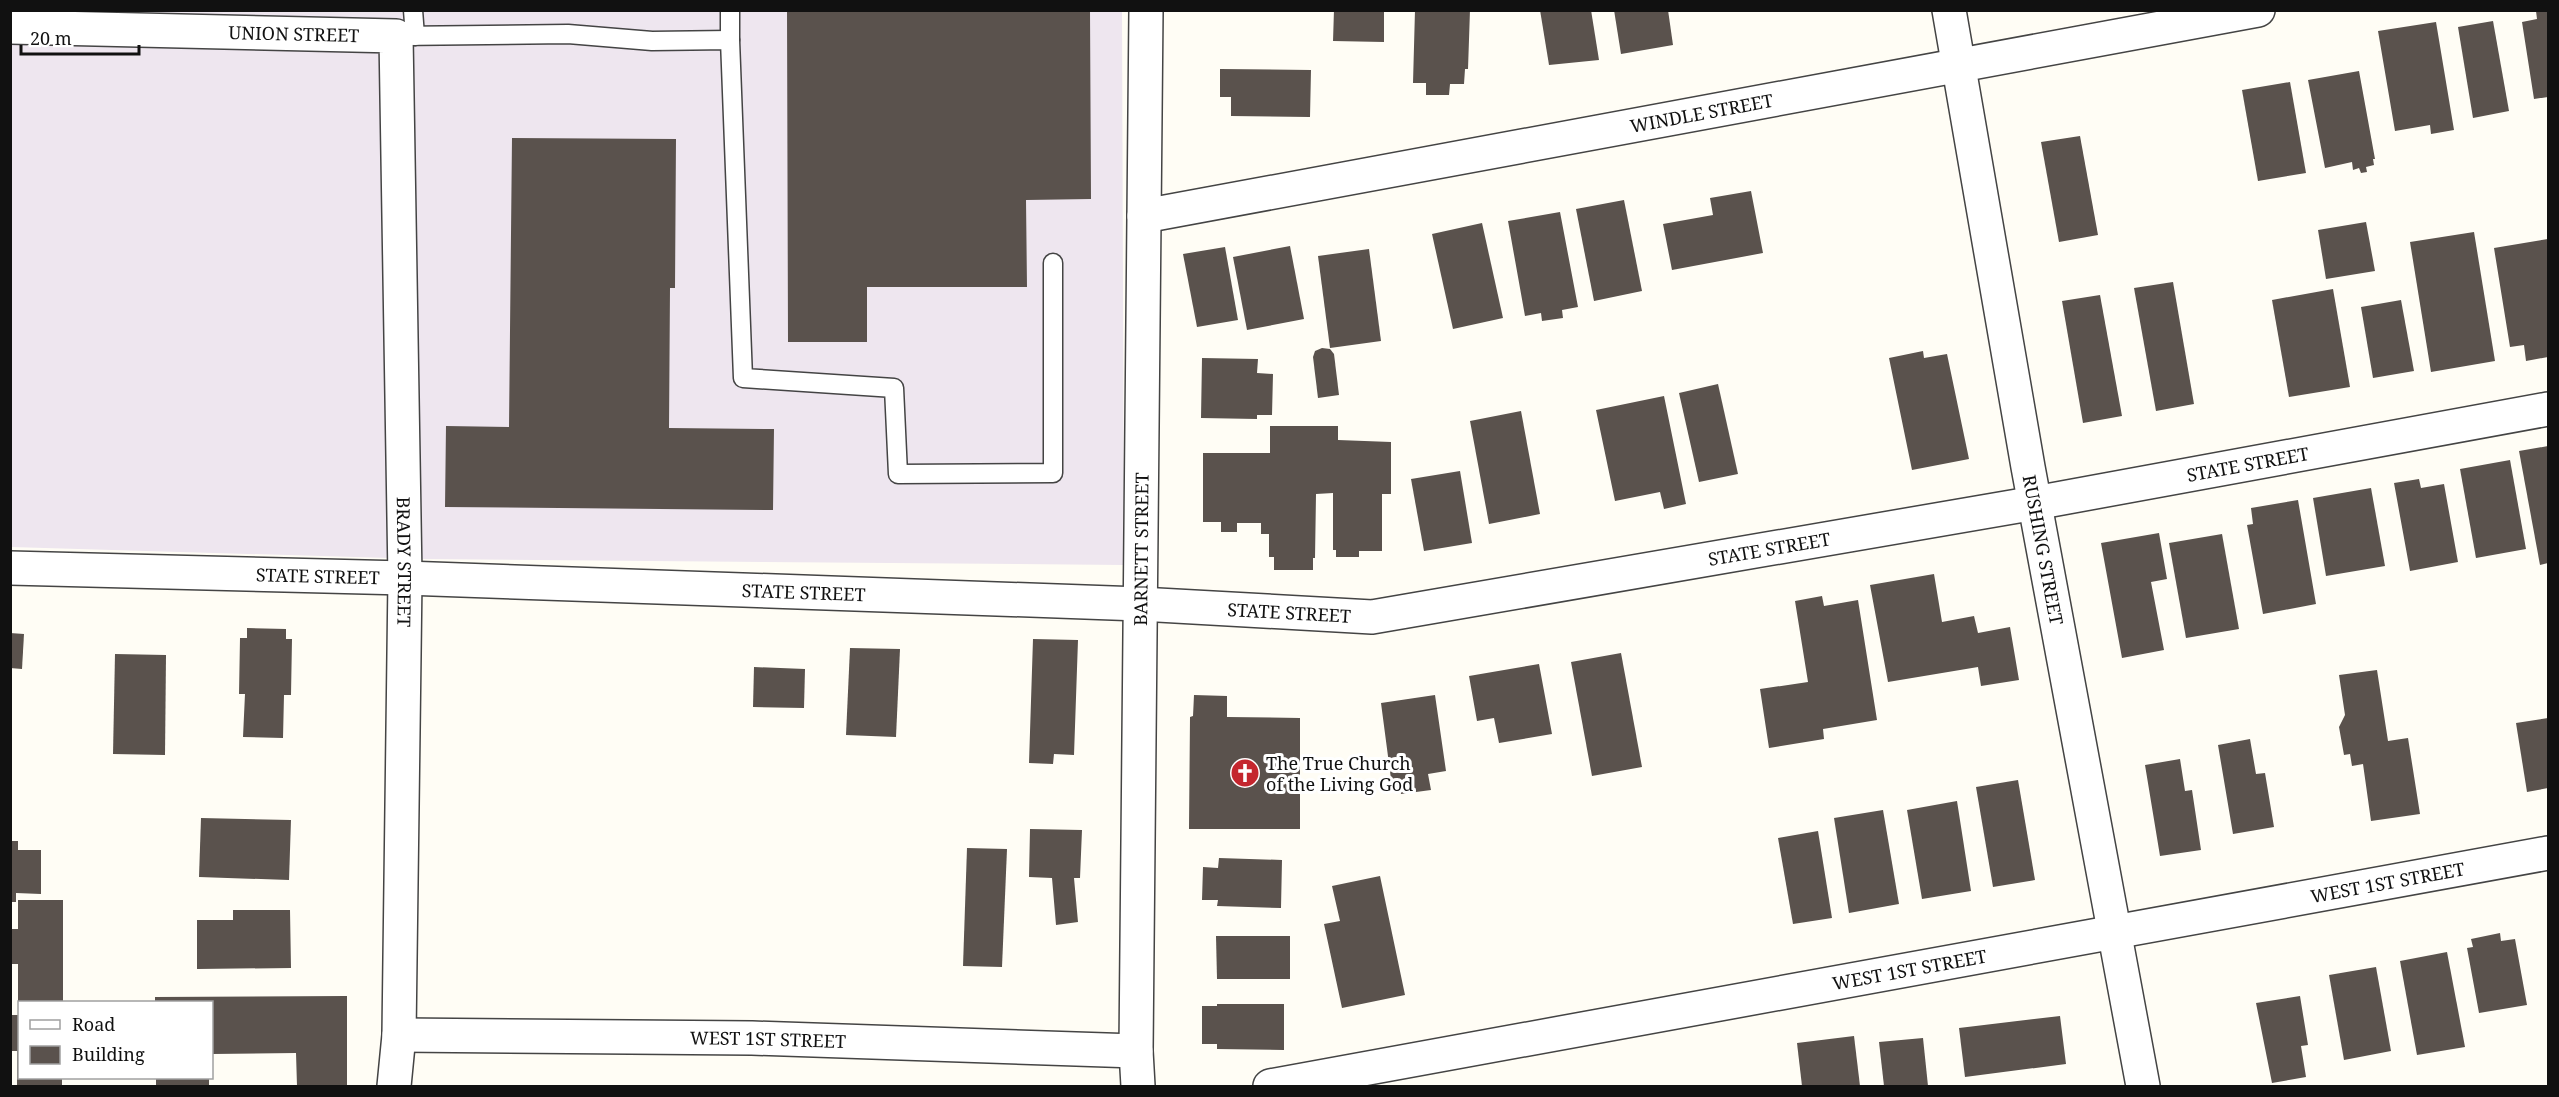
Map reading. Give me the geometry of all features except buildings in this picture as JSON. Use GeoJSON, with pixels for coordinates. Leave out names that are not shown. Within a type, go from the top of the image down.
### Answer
{"type":"FeatureCollection","features":[{"type":"Feature","properties":{"kind":"street","name":"BARNETT STREET"},"geometry":{"type":"LineString","coordinates":[[1138,1086],[1136,1051],[1146,10]]}},
{"type":"Feature","properties":{"kind":"street","name":"RUSHING STREET"},"geometry":{"type":"LineString","coordinates":[[1949,10],[2035,503],[2143,1086]]}},
{"type":"Feature","properties":{"kind":"street","name":"WINDLE STREET"},"geometry":{"type":"LineString","coordinates":[[1144,216],[2258,10]]}},
{"type":"Feature","properties":{"kind":"street","name":"UNION STREET"},"geometry":{"type":"LineString","coordinates":[[10,27],[408,27]]}},
{"type":"Feature","properties":{"kind":"street","name":"BRADY STREET"},"geometry":{"type":"LineString","coordinates":[[394,1086],[399,1035],[405,578],[408,27]]}},
{"type":"Feature","properties":{"kind":"street","name":"STATE STREET"},"geometry":{"type":"LineString","coordinates":[[10,568],[405,578],[1140,604],[1372,617],[2035,503],[2548,409]]}},
{"type":"Feature","properties":{"kind":"street","name":"WEST 1ST STREET"},"geometry":{"type":"LineString","coordinates":[[1270,1086],[2114,934],[2548,853]]}},
{"type":"Feature","properties":{"kind":"street","name":"WEST 1ST STREET"},"geometry":{"type":"LineString","coordinates":[[399,1035],[752,1038],[1136,1051]]}},
{"type":"Feature","properties":{"kind":"lane"},"geometry":{"type":"LineString","coordinates":[[729,10],[743,378],[894,388],[898,474],[1053,472],[1053,263]]}},
{"type":"Feature","properties":{"kind":"lane"},"geometry":{"type":"LineString","coordinates":[[408,27],[568,34],[652,41],[730,40]]}},
{"type":"Feature","properties":{"kind":"shaded area"},"geometry":{"type":"Polygon","coordinates":[[[11,11],[1122,11],[1124,565],[422,559],[11,547],[11,11]]]}},
{"type":"Feature","properties":{"kind":"place","name":"The True Church of the Living God"},"geometry":{"type":"Point","coordinates":[1245,773]}}]}
